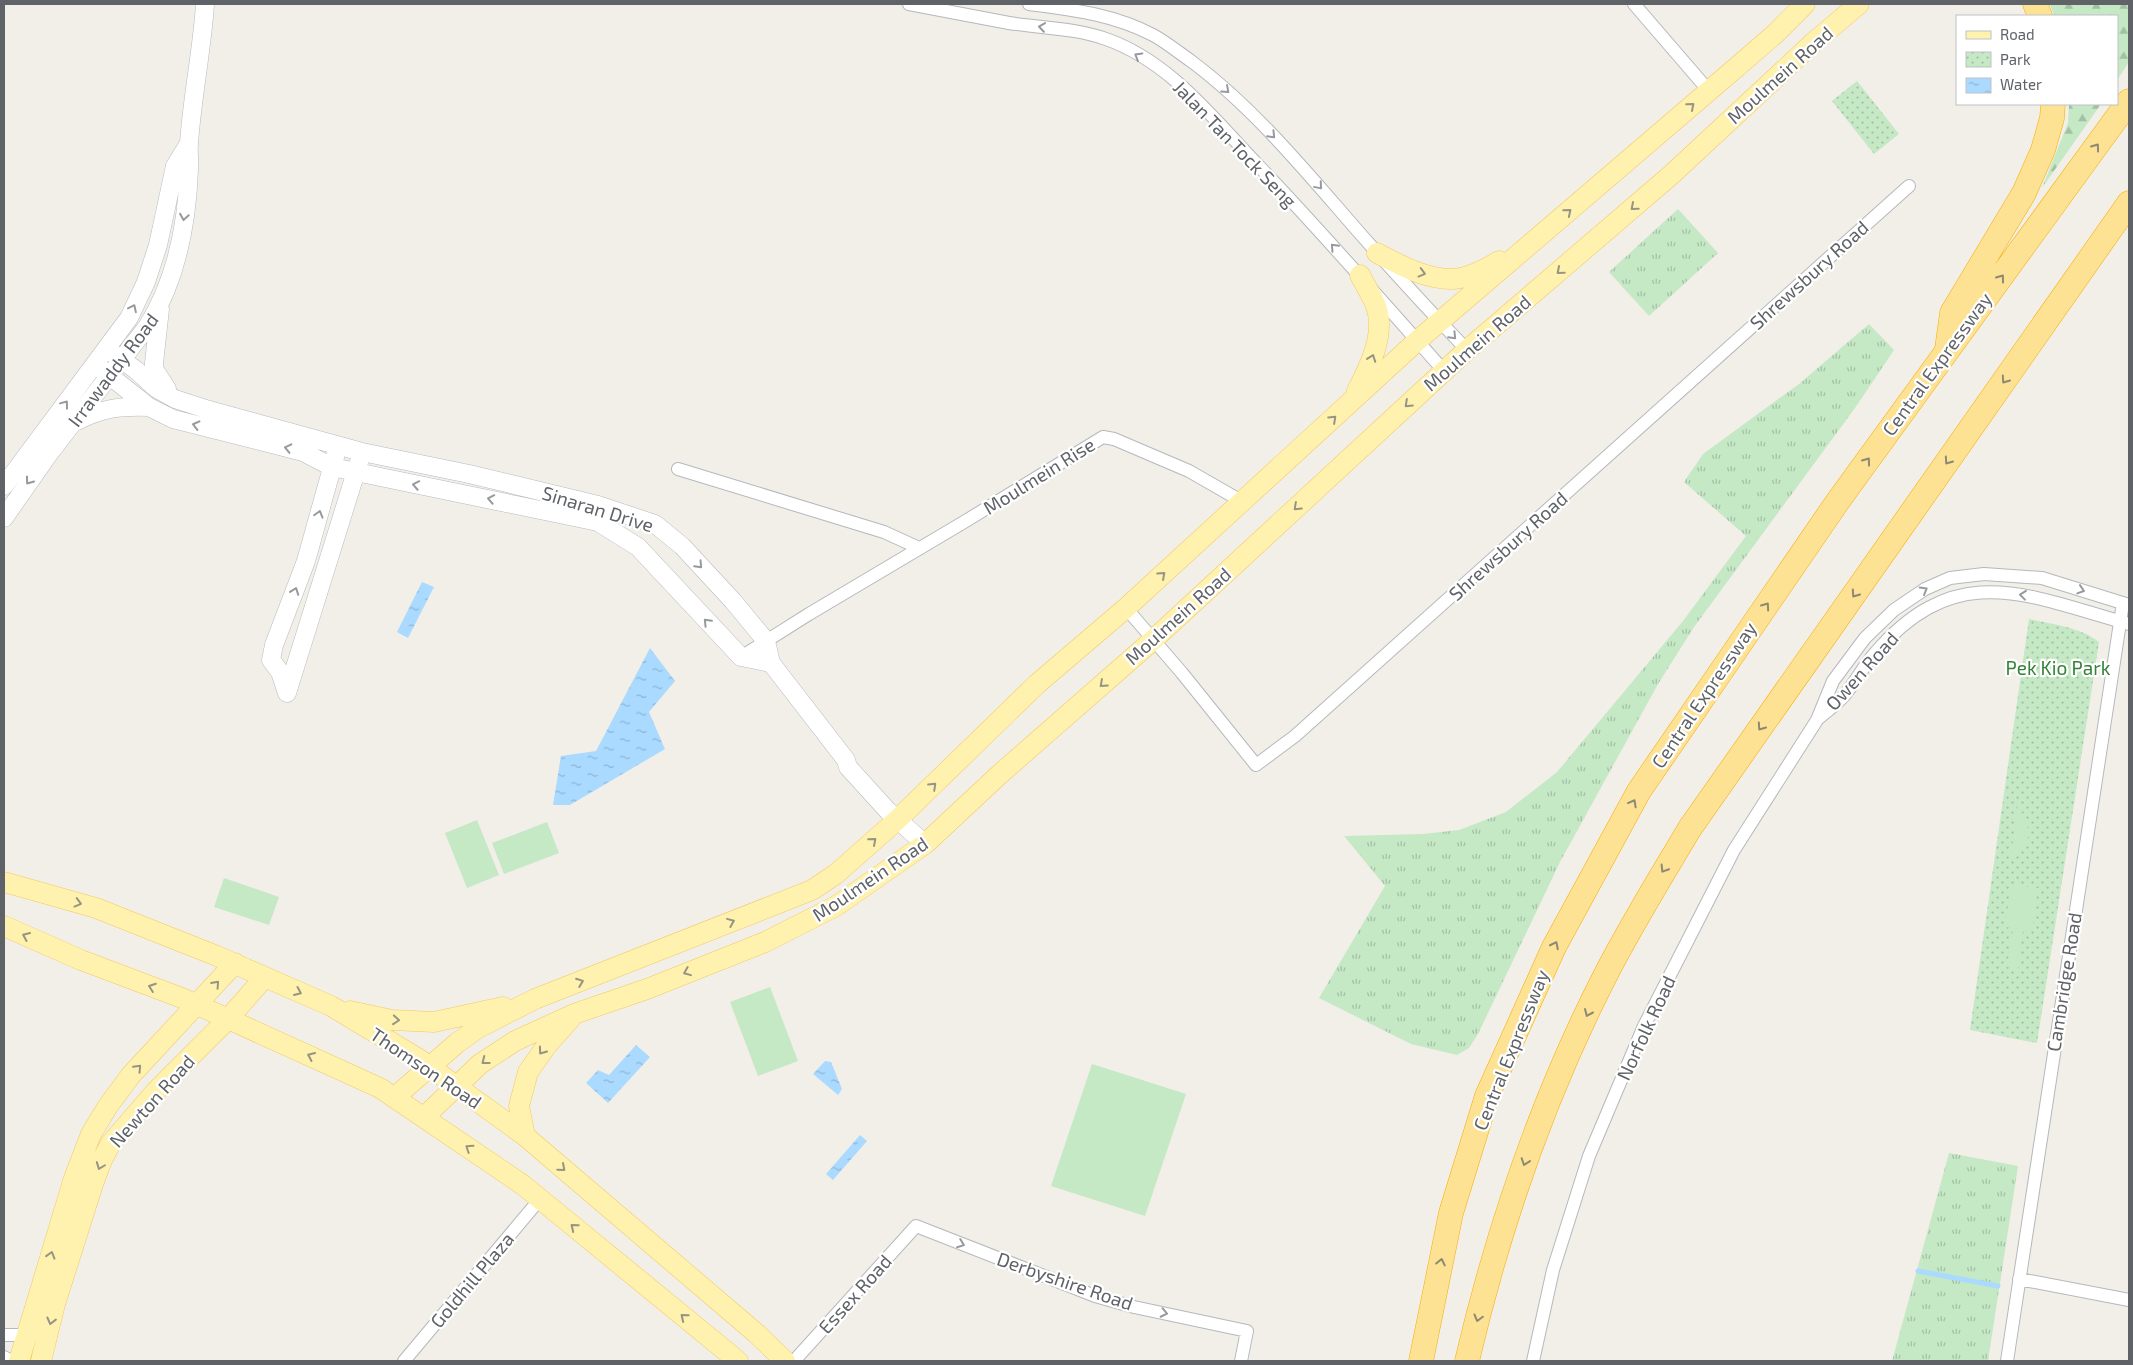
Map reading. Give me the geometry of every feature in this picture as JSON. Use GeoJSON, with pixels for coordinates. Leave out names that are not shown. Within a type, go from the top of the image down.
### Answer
{"type":"FeatureCollection","features":[{"type":"Feature","properties":{"kind":"highway","name":"Central Expressway"},"geometry":{"type":"LineString","coordinates":[[1421,1361],[1451,1213],[1488,1096],[1554,947],[1639,791],[1838,501],[2129,101]]}},
{"type":"Feature","properties":{"kind":"highway"},"geometry":{"type":"LineString","coordinates":[[1946,351],[1952,313],[2024,193],[2043,150],[2052,118],[2053,105]]}},
{"type":"Feature","properties":{"kind":"highway"},"geometry":{"type":"LineString","coordinates":[[1467,1361],[1501,1233],[1540,1118],[1604,977],[1650,893],[1690,828],[2034,341],[2129,203]]}},
{"type":"Feature","properties":{"kind":"highway"},"geometry":{"type":"LineString","coordinates":[[2034,341],[2058,325],[2129,231]]}},
{"type":"Feature","properties":{"kind":"main road","name":"Moulmein Road"},"geometry":{"type":"LineString","coordinates":[[395,1097],[457,1043],[478,1028],[535,1000],[812,890],[836,874],[903,814],[1037,684],[1126,608],[1439,321],[1775,34],[1805,4]]}},
{"type":"Feature","properties":{"kind":"main road","name":"Moulmein Road"},"geometry":{"type":"LineString","coordinates":[[424,1117],[480,1064],[515,1041],[574,1014],[647,989],[765,942],[836,906],[925,844],[1000,774],[1153,640],[1467,350],[1671,175],[1794,60],[1859,4]]}},
{"type":"Feature","properties":{"kind":"main road"},"geometry":{"type":"LineString","coordinates":[[1378,253],[1405,268],[1452,279],[1482,271],[1531,243]]}},
{"type":"Feature","properties":{"kind":"main road"},"geometry":{"type":"LineString","coordinates":[[1351,402],[1372,359],[1378,330],[1377,308],[1360,275]]}},
{"type":"Feature","properties":{"kind":"main road","name":"Thomson Road"},"geometry":{"type":"LineString","coordinates":[[4,882],[96,908],[235,963],[331,1006],[430,1066],[525,1136],[750,1328],[784,1361]]}},
{"type":"Feature","properties":{"kind":"main road"},"geometry":{"type":"LineString","coordinates":[[4,926],[81,960],[198,1004],[356,1076],[395,1097],[510,1176],[540,1199],[738,1361]]}},
{"type":"Feature","properties":{"kind":"main road"},"geometry":{"type":"LineString","coordinates":[[198,1004],[235,963]]}},
{"type":"Feature","properties":{"kind":"main road","name":"Newton Road"},"geometry":{"type":"LineString","coordinates":[[41,1361],[55,1304],[102,1160],[116,1137],[156,1090],[228,1019],[266,977]]}},
{"type":"Feature","properties":{"kind":"main road"},"geometry":{"type":"LineString","coordinates":[[331,1006],[392,1020],[434,1022],[535,1000]]}},
{"type":"Feature","properties":{"kind":"main road","name":"Newton Road"},"geometry":{"type":"LineString","coordinates":[[19,1361],[74,1178],[91,1134],[108,1106],[131,1075],[198,1004]]}},
{"type":"Feature","properties":{"kind":"main road"},"geometry":{"type":"LineString","coordinates":[[525,1136],[519,1106],[528,1072],[547,1045],[574,1014]]}},
{"type":"Feature","properties":{"kind":"street","name":"Irrawaddy Road"},"geometry":{"type":"LineString","coordinates":[[4,518],[160,306],[173,272],[184,220],[190,169],[188,145],[202,47],[205,4]]}},
{"type":"Feature","properties":{"kind":"street","name":"Jalan Tan Tock Seng"},"geometry":{"type":"LineString","coordinates":[[909,4],[1107,39],[1140,56],[1166,73],[1199,102],[1360,275],[1444,371]]}},
{"type":"Feature","properties":{"kind":"street","name":"Jalan Tan Tock Seng"},"geometry":{"type":"LineString","coordinates":[[1029,4],[1081,10],[1137,28],[1173,48],[1207,73],[1244,106],[1300,163],[1378,253],[1467,350]]}},
{"type":"Feature","properties":{"kind":"street"},"geometry":{"type":"LineString","coordinates":[[1634,4],[1709,90]]}},
{"type":"Feature","properties":{"kind":"street","name":"Irrawaddy Road"},"geometry":{"type":"LineString","coordinates":[[4,486],[96,365],[129,318],[146,282],[158,244],[175,166],[188,145]]}},
{"type":"Feature","properties":{"kind":"street","name":"Shrewsbury Road"},"geometry":{"type":"LineString","coordinates":[[1126,608],[1182,673],[1256,765],[1295,736],[1909,186]]}},
{"type":"Feature","properties":{"kind":"street"},"geometry":{"type":"LineString","coordinates":[[160,306],[154,369],[175,399]]}},
{"type":"Feature","properties":{"kind":"street","name":"Sinaran Drive"},"geometry":{"type":"LineString","coordinates":[[107,349],[122,359],[157,389],[175,399],[305,438],[338,444],[362,452],[469,474],[598,505],[656,524],[682,546],[733,601],[766,641],[771,663],[846,760],[848,767],[903,814],[925,844]]}},
{"type":"Feature","properties":{"kind":"street","name":"Sinaran Drive"},"geometry":{"type":"LineString","coordinates":[[96,365],[149,407],[173,419],[304,452],[332,467],[598,522],[643,552],[741,657]]}},
{"type":"Feature","properties":{"kind":"street"},"geometry":{"type":"LineString","coordinates":[[72,424],[97,411],[122,406],[149,407]]}},
{"type":"Feature","properties":{"kind":"street","name":"Moulmein Rise"},"geometry":{"type":"LineString","coordinates":[[741,657],[1097,439],[1107,437],[1189,471],[1243,502]]}},
{"type":"Feature","properties":{"kind":"street"},"geometry":{"type":"LineString","coordinates":[[338,444],[306,561],[274,645],[271,660],[280,672],[287,693],[362,452]]}},
{"type":"Feature","properties":{"kind":"street"},"geometry":{"type":"LineString","coordinates":[[678,469],[884,532],[920,548]]}},
{"type":"Feature","properties":{"kind":"street","name":"Owen Road"},"geometry":{"type":"LineString","coordinates":[[1818,720],[1833,681],[1865,638],[1894,610],[1925,589],[1950,578],[1984,574],[2042,578],[2126,604]]}},
{"type":"Feature","properties":{"kind":"street","name":"Owen Road"},"geometry":{"type":"LineString","coordinates":[[1818,720],[1846,694],[1876,652],[1908,621],[1930,605],[1956,595],[1993,591],[2040,598],[2125,623]]}},
{"type":"Feature","properties":{"kind":"street","name":"Cambridge Road"},"geometry":{"type":"LineString","coordinates":[[2007,1361],[2125,623],[2126,604]]}},
{"type":"Feature","properties":{"kind":"street"},"geometry":{"type":"LineString","coordinates":[[741,657],[771,663]]}},
{"type":"Feature","properties":{"kind":"street","name":"Norfolk Road"},"geometry":{"type":"LineString","coordinates":[[1533,1361],[1553,1270],[1588,1156],[1644,1026],[1734,850],[1818,720]]}},
{"type":"Feature","properties":{"kind":"street","name":"Goldhill Plaza"},"geometry":{"type":"LineString","coordinates":[[404,1361],[540,1199]]}},
{"type":"Feature","properties":{"kind":"street","name":"Essex Road"},"geometry":{"type":"LineString","coordinates":[[794,1361],[916,1226]]}},
{"type":"Feature","properties":{"kind":"street","name":"Derbyshire Road"},"geometry":{"type":"LineString","coordinates":[[916,1226],[1095,1296],[1134,1307],[1247,1331],[1241,1361]]}},
{"type":"Feature","properties":{"kind":"street"},"geometry":{"type":"LineString","coordinates":[[2019,1279],[2129,1300]]}},
{"type":"Feature","properties":{"kind":"street"},"geometry":{"type":"LineString","coordinates":[[4,1335],[27,1335]]}},
{"type":"Feature","properties":{"kind":"street"},"geometry":{"type":"LineString","coordinates":[[4,1356],[11,1361]]}},
{"type":"Feature","properties":{"kind":"green space"},"geometry":{"type":"Polygon","coordinates":[[[2050,4],[2129,4],[2129,62],[2118,78],[2118,15],[2054,15],[2050,4]]]}},
{"type":"Feature","properties":{"kind":"green space"},"geometry":{"type":"Polygon","coordinates":[[[1857,81],[1899,134],[1874,154],[1832,101],[1857,81]]]}},
{"type":"Feature","properties":{"kind":"green space"},"geometry":{"type":"Polygon","coordinates":[[[2069,105],[2100,105],[2042,188],[2068,123],[2069,105]]]}},
{"type":"Feature","properties":{"kind":"green space"},"geometry":{"type":"Polygon","coordinates":[[[1678,209],[1718,253],[1649,316],[1609,272],[1678,209]]]}},
{"type":"Feature","properties":{"kind":"green space"},"geometry":{"type":"Polygon","coordinates":[[[1869,324],[1894,350],[1855,408],[1694,627],[1658,684],[1560,862],[1478,1034],[1469,1048],[1457,1055],[1411,1044],[1319,998],[1385,886],[1344,836],[1423,834],[1459,830],[1506,812],[1557,772],[1683,621],[1746,536],[1684,482],[1703,454],[1799,384],[1869,324]]]}},
{"type":"Feature","properties":{"kind":"green space","name":"Pek Kio Park"},"geometry":{"type":"Polygon","coordinates":[[[2029,619],[2075,629],[2099,642],[2037,1043],[1970,1030],[2029,619]]]}},
{"type":"Feature","properties":{"kind":"green space"},"geometry":{"type":"Polygon","coordinates":[[[2018,803],[2029,835],[2010,863],[2018,803]]]}},
{"type":"Feature","properties":{"kind":"green space"},"geometry":{"type":"Polygon","coordinates":[[[477,820],[499,875],[467,888],[445,833],[477,820]]]}},
{"type":"Feature","properties":{"kind":"green space"},"geometry":{"type":"Polygon","coordinates":[[[547,822],[559,853],[504,874],[492,843],[547,822]]]}},
{"type":"Feature","properties":{"kind":"green space"},"geometry":{"type":"Polygon","coordinates":[[[224,878],[279,897],[269,925],[214,907],[224,878]]]}},
{"type":"Feature","properties":{"kind":"green space"},"geometry":{"type":"Polygon","coordinates":[[[2011,885],[2038,888],[2032,931],[2005,927],[2011,885]]]}},
{"type":"Feature","properties":{"kind":"green space"},"geometry":{"type":"Polygon","coordinates":[[[2013,929],[2023,931],[2018,969],[2007,967],[2013,929]]]}},
{"type":"Feature","properties":{"kind":"green space"},"geometry":{"type":"Polygon","coordinates":[[[770,987],[798,1061],[758,1076],[730,1002],[770,987]]]}},
{"type":"Feature","properties":{"kind":"green space"},"geometry":{"type":"Polygon","coordinates":[[[1092,1064],[1186,1094],[1145,1216],[1051,1186],[1092,1064]]]}},
{"type":"Feature","properties":{"kind":"green space"},"geometry":{"type":"Polygon","coordinates":[[[1949,1153],[2018,1166],[1988,1361],[1892,1361],[1949,1153]]]}},
{"type":"Feature","properties":{"kind":"water"},"geometry":{"type":"Polygon","coordinates":[[[422,582],[434,587],[408,638],[397,632],[422,582]]]}},
{"type":"Feature","properties":{"kind":"water"},"geometry":{"type":"Polygon","coordinates":[[[650,648],[675,681],[649,712],[665,749],[570,805],[553,805],[561,756],[596,751],[650,648]]]}},
{"type":"Feature","properties":{"kind":"water"},"geometry":{"type":"Polygon","coordinates":[[[636,1045],[650,1057],[608,1103],[586,1083],[598,1070],[609,1075],[636,1045]]]}},
{"type":"Feature","properties":{"kind":"water"},"geometry":{"type":"Polygon","coordinates":[[[825,1061],[831,1062],[842,1089],[838,1095],[813,1074],[825,1061]]]}},
{"type":"Feature","properties":{"kind":"water"},"geometry":{"type":"Polygon","coordinates":[[[860,1135],[867,1141],[833,1180],[826,1174],[860,1135]]]}},
{"type":"Feature","properties":{"kind":"waterway"},"geometry":{"type":"LineString","coordinates":[[1918,1271],[1998,1286]]}}]}
